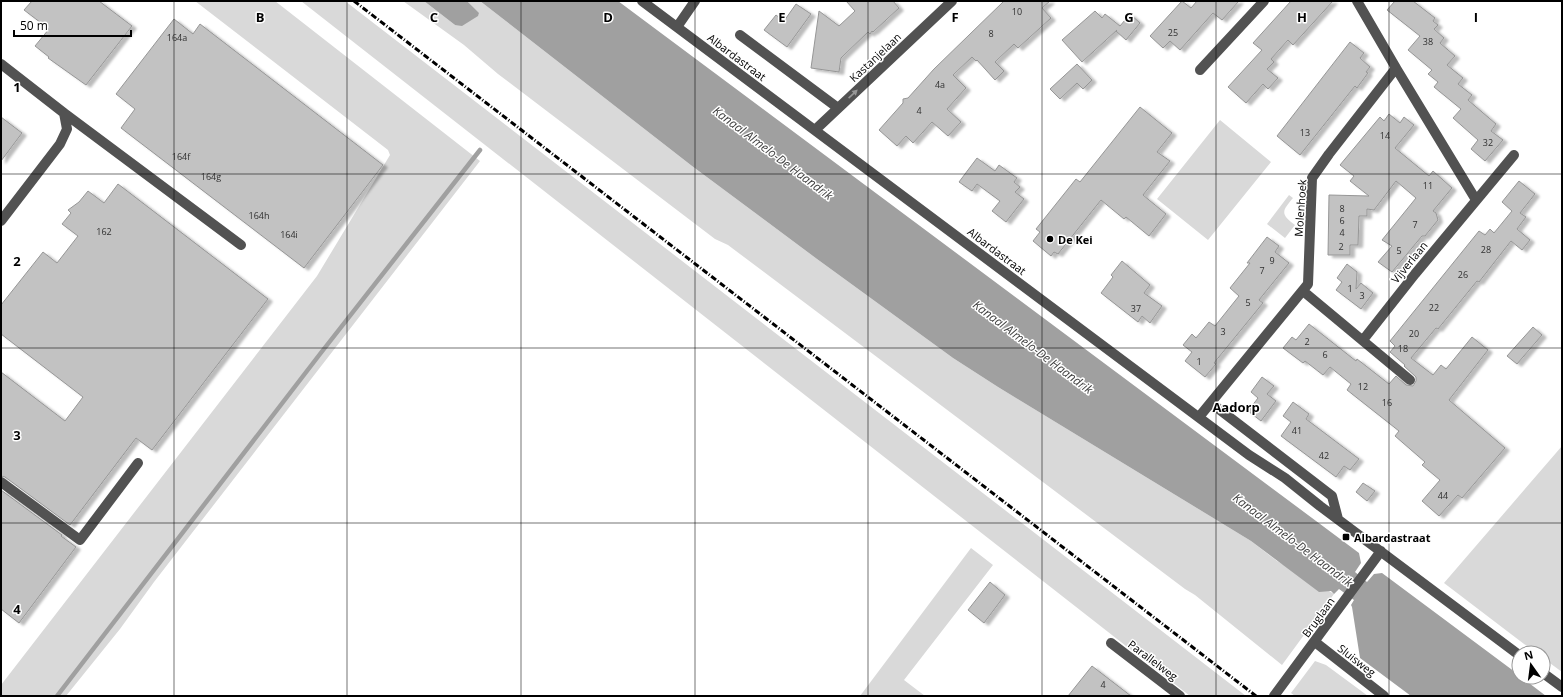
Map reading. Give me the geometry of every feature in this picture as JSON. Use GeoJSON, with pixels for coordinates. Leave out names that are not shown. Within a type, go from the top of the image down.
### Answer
{"type":"FeatureCollection","features":[{"type":"Feature","properties":{"kind":"street","name":"Albardastraat"},"geometry":{"type":"LineString","coordinates":[[642,1],[1249,455],[1285,478],[1511,649]]}},
{"type":"Feature","properties":{"kind":"street"},"geometry":{"type":"LineString","coordinates":[[677,27],[695,1]]}},
{"type":"Feature","properties":{"kind":"street","name":"Kastanjelaan"},"geometry":{"type":"LineString","coordinates":[[815,130],[952,1]]}},
{"type":"Feature","properties":{"kind":"street"},"geometry":{"type":"LineString","coordinates":[[1200,70],[1264,1]]}},
{"type":"Feature","properties":{"kind":"street"},"geometry":{"type":"LineString","coordinates":[[1357,1],[1476,200]]}},
{"type":"Feature","properties":{"kind":"street","name":"Albardastraat"},"geometry":{"type":"LineString","coordinates":[[740,35],[838,108]]}},
{"type":"Feature","properties":{"kind":"street"},"geometry":{"type":"LineString","coordinates":[[1,64],[241,245]]}},
{"type":"Feature","properties":{"kind":"street","name":"Molenhoek"},"geometry":{"type":"LineString","coordinates":[[1199,417],[1308,284],[1312,178],[1396,68]]}},
{"type":"Feature","properties":{"kind":"street"},"geometry":{"type":"LineString","coordinates":[[1,221],[60,144],[66,129],[64,113]]}},
{"type":"Feature","properties":{"kind":"street","name":"Vijverlaan"},"geometry":{"type":"LineString","coordinates":[[1362,340],[1514,155]]}},
{"type":"Feature","properties":{"kind":"street"},"geometry":{"type":"LineString","coordinates":[[1303,291],[1410,380]]}},
{"type":"Feature","properties":{"kind":"street"},"geometry":{"type":"LineString","coordinates":[[1211,403],[1332,496],[1338,519]]}},
{"type":"Feature","properties":{"kind":"street"},"geometry":{"type":"LineString","coordinates":[[1,482],[80,540],[138,463]]}},
{"type":"Feature","properties":{"kind":"street","name":"Bruglaan"},"geometry":{"type":"LineString","coordinates":[[1274,696],[1381,551]]}},
{"type":"Feature","properties":{"kind":"street","name":"Sluisweg"},"geometry":{"type":"LineString","coordinates":[[1315,642],[1384,696]]}},
{"type":"Feature","properties":{"kind":"street","name":"Parallelweg"},"geometry":{"type":"LineString","coordinates":[[1111,643],[1180,696]]}},
{"type":"Feature","properties":{"kind":"street"},"geometry":{"type":"LineString","coordinates":[[1551,679],[1562,687]]}},
{"type":"Feature","properties":{"kind":"shaded area"},"geometry":{"type":"Polygon","coordinates":[[[195,1],[275,1],[480,161],[154,582],[120,629],[66,696],[1,696],[1,685],[317,276],[390,155],[388,150],[195,1]]]}},
{"type":"Feature","properties":{"kind":"shaded area"},"geometry":{"type":"Polygon","coordinates":[[[301,1],[345,1],[1246,696],[1190,696],[301,1]]]}},
{"type":"Feature","properties":{"kind":"shaded area"},"geometry":{"type":"Polygon","coordinates":[[[403,1],[424,1],[455,25],[479,14],[467,1],[480,1],[692,166],[953,358],[1251,541],[1277,561],[1334,594],[1282,665],[1195,595],[728,245],[715,239],[498,74],[464,45],[403,1]]]}},
{"type":"Feature","properties":{"kind":"shaded area"},"geometry":{"type":"Polygon","coordinates":[[[1220,120],[1271,162],[1208,240],[1157,199],[1220,120]]]}},
{"type":"Feature","properties":{"kind":"shaded area"},"geometry":{"type":"Polygon","coordinates":[[[1289,195],[1293,198],[1284,212],[1287,218],[1295,225],[1285,238],[1267,224],[1289,195]]]}},
{"type":"Feature","properties":{"kind":"shaded area"},"geometry":{"type":"Polygon","coordinates":[[[1562,446],[1562,672],[1551,664],[1551,645],[1525,645],[1444,583],[1562,446]]]}},
{"type":"Feature","properties":{"kind":"shaded area"},"geometry":{"type":"Polygon","coordinates":[[[971,548],[993,565],[904,680],[925,696],[860,696],[971,548]]]}},
{"type":"Feature","properties":{"kind":"shaded area"},"geometry":{"type":"Polygon","coordinates":[[[1315,661],[1326,665],[1368,696],[1295,696],[1291,693],[1315,661]]]}},
{"type":"Feature","properties":{"kind":"water"},"geometry":{"type":"Polygon","coordinates":[[[424,1],[467,1],[479,13],[478,16],[462,26],[455,25],[424,1]]]}},
{"type":"Feature","properties":{"kind":"water","name":"Kanaal Almelo-De Haandrik"},"geometry":{"type":"Polygon","coordinates":[[[480,1],[618,1],[1359,553],[1361,563],[1355,572],[1367,582],[1374,574],[1382,573],[1511,669],[1511,685],[1532,685],[1546,696],[1411,696],[1360,658],[1351,605],[1354,600],[1339,589],[1334,594],[1331,591],[1319,592],[1251,541],[953,358],[692,166],[480,1]]]}},
{"type":"Feature","properties":{"kind":"building"},"geometry":{"type":"Polygon","coordinates":[[[32,1],[99,1],[132,26],[86,85],[48,58],[49,57],[35,46],[49,29],[24,10],[32,1]]]}},
{"type":"Feature","properties":{"kind":"building"},"geometry":{"type":"Polygon","coordinates":[[[846,1],[893,1],[899,8],[873,32],[872,31],[870,34],[868,32],[841,58],[839,72],[811,68],[819,11],[839,26],[855,11],[846,1]]]}},
{"type":"Feature","properties":{"kind":"building"},"geometry":{"type":"Polygon","coordinates":[[[1004,1],[1050,1],[1042,8],[1051,18],[1018,48],[1014,44],[995,62],[1004,71],[995,80],[977,60],[976,61],[972,57],[953,75],[966,88],[947,109],[961,122],[948,136],[932,122],[913,143],[906,136],[897,146],[879,130],[903,103],[903,99],[908,98],[934,69],[1004,1]]]}},
{"type":"Feature","properties":{"kind":"building"},"geometry":{"type":"Polygon","coordinates":[[[1182,1],[1191,8],[1197,1],[1239,1],[1222,20],[1213,13],[1180,50],[1170,41],[1163,48],[1150,36],[1182,1]]]}},
{"type":"Feature","properties":{"kind":"building"},"geometry":{"type":"Polygon","coordinates":[[[1291,1],[1333,1],[1293,45],[1288,40],[1271,59],[1274,62],[1267,69],[1278,78],[1268,89],[1263,84],[1246,103],[1228,87],[1262,50],[1253,43],[1291,1]]]}},
{"type":"Feature","properties":{"kind":"building"},"geometry":{"type":"Polygon","coordinates":[[[1395,1],[1413,1],[1435,18],[1433,21],[1438,25],[1434,29],[1444,38],[1440,43],[1455,56],[1447,65],[1463,78],[1458,84],[1472,95],[1468,100],[1496,124],[1491,131],[1503,140],[1485,161],[1471,149],[1478,140],[1453,118],[1461,109],[1434,87],[1438,82],[1428,74],[1432,70],[1408,50],[1420,36],[1387,10],[1395,1]]]}},
{"type":"Feature","properties":{"kind":"building"},"geometry":{"type":"Polygon","coordinates":[[[796,4],[811,14],[787,47],[764,30],[776,15],[784,21],[796,4]]]}},
{"type":"Feature","properties":{"kind":"building"},"geometry":{"type":"Polygon","coordinates":[[[1095,11],[1102,18],[1105,14],[1120,26],[1130,14],[1140,23],[1126,40],[1116,31],[1117,30],[1082,62],[1062,40],[1095,11]]]}},
{"type":"Feature","properties":{"kind":"building"},"geometry":{"type":"Polygon","coordinates":[[[174,19],[193,34],[200,24],[383,165],[304,268],[121,128],[135,109],[116,94],[174,19]]]}},
{"type":"Feature","properties":{"kind":"building"},"geometry":{"type":"Polygon","coordinates":[[[1350,42],[1364,53],[1360,58],[1370,67],[1366,72],[1368,73],[1357,88],[1355,86],[1300,155],[1277,136],[1350,42]]]}},
{"type":"Feature","properties":{"kind":"building"},"geometry":{"type":"Polygon","coordinates":[[[1077,64],[1092,80],[1083,89],[1077,83],[1060,99],[1050,89],[1077,64]]]}},
{"type":"Feature","properties":{"kind":"building"},"geometry":{"type":"Polygon","coordinates":[[[1140,107],[1172,133],[1157,152],[1170,161],[1143,195],[1166,214],[1149,236],[1126,217],[1124,219],[1101,200],[1058,254],[1054,252],[1051,256],[1033,241],[1040,232],[1036,229],[1076,179],[1080,182],[1140,107]]]}},
{"type":"Feature","properties":{"kind":"building"},"geometry":{"type":"Polygon","coordinates":[[[1389,114],[1400,123],[1404,117],[1414,125],[1395,148],[1429,176],[1433,171],[1452,188],[1433,211],[1436,213],[1438,220],[1425,236],[1422,236],[1392,272],[1378,262],[1392,246],[1382,240],[1416,198],[1396,181],[1374,210],[1367,209],[1367,216],[1359,216],[1358,245],[1350,245],[1350,255],[1328,255],[1329,195],[1369,196],[1350,181],[1354,176],[1340,165],[1380,117],[1384,121],[1389,114]]]}},
{"type":"Feature","properties":{"kind":"building"},"geometry":{"type":"Polygon","coordinates":[[[1,117],[22,133],[1,161],[1,117]]]}},
{"type":"Feature","properties":{"kind":"building"},"geometry":{"type":"Polygon","coordinates":[[[977,158],[995,171],[999,165],[1017,178],[1014,182],[1020,187],[1015,192],[1024,199],[1006,222],[992,211],[1000,201],[977,184],[972,191],[959,182],[977,158]]]}},
{"type":"Feature","properties":{"kind":"building"},"geometry":{"type":"Polygon","coordinates":[[[1519,181],[1535,194],[1520,213],[1526,217],[1517,229],[1530,240],[1522,250],[1511,241],[1479,282],[1477,281],[1438,329],[1436,328],[1411,358],[1433,375],[1441,365],[1446,369],[1472,337],[1488,350],[1449,400],[1505,448],[1462,498],[1458,495],[1439,516],[1422,501],[1440,480],[1422,465],[1425,462],[1395,436],[1399,431],[1347,390],[1351,384],[1330,367],[1323,375],[1305,361],[1303,363],[1283,348],[1292,337],[1296,340],[1309,324],[1356,361],[1357,359],[1389,384],[1396,376],[1406,385],[1413,386],[1416,381],[1416,377],[1390,352],[1395,346],[1390,341],[1479,231],[1485,235],[1490,229],[1494,233],[1512,211],[1502,202],[1519,181]]]}},
{"type":"Feature","properties":{"kind":"building"},"geometry":{"type":"Polygon","coordinates":[[[118,184],[268,299],[152,450],[136,438],[70,525],[5,477],[1,476],[1,372],[65,421],[83,397],[1,334],[1,305],[43,252],[57,263],[78,236],[62,224],[71,213],[68,210],[79,202],[88,191],[104,203],[118,184]]]}},
{"type":"Feature","properties":{"kind":"building"},"geometry":{"type":"Polygon","coordinates":[[[1267,237],[1279,246],[1275,252],[1289,263],[1259,300],[1263,303],[1214,363],[1216,364],[1205,377],[1185,361],[1192,352],[1183,345],[1192,334],[1196,338],[1209,322],[1215,326],[1239,296],[1230,288],[1250,263],[1247,263],[1267,237]]]}},
{"type":"Feature","properties":{"kind":"building"},"geometry":{"type":"Polygon","coordinates":[[[1122,261],[1150,285],[1144,293],[1162,306],[1150,323],[1142,316],[1138,322],[1101,293],[1113,277],[1111,275],[1122,261]]]}},
{"type":"Feature","properties":{"kind":"building"},"geometry":{"type":"Polygon","coordinates":[[[1347,264],[1357,272],[1356,289],[1361,283],[1373,293],[1361,309],[1336,290],[1342,282],[1337,278],[1347,264]]]}},
{"type":"Feature","properties":{"kind":"building"},"geometry":{"type":"Polygon","coordinates":[[[1533,327],[1542,335],[1517,364],[1507,356],[1533,327]]]}},
{"type":"Feature","properties":{"kind":"building"},"geometry":{"type":"Polygon","coordinates":[[[1262,377],[1274,386],[1267,394],[1276,401],[1261,421],[1248,411],[1258,398],[1251,392],[1262,377]]]}},
{"type":"Feature","properties":{"kind":"building"},"geometry":{"type":"Polygon","coordinates":[[[1293,402],[1309,414],[1306,419],[1359,459],[1350,470],[1344,466],[1336,477],[1281,436],[1291,422],[1283,416],[1293,402]]]}},
{"type":"Feature","properties":{"kind":"building"},"geometry":{"type":"Polygon","coordinates":[[[1363,483],[1375,491],[1367,501],[1356,492],[1363,483]]]}},
{"type":"Feature","properties":{"kind":"building"},"geometry":{"type":"Polygon","coordinates":[[[1,490],[76,547],[19,623],[1,609],[1,490]]]}},
{"type":"Feature","properties":{"kind":"building"},"geometry":{"type":"Polygon","coordinates":[[[990,582],[1005,595],[984,623],[968,610],[990,582]]]}},
{"type":"Feature","properties":{"kind":"building"},"geometry":{"type":"Polygon","coordinates":[[[1092,666],[1131,696],[1068,696],[1092,666]]]}},
{"type":"Feature","properties":{"kind":"waterway"},"geometry":{"type":"LineString","coordinates":[[57,696],[320,354],[480,150]]}},
{"type":"Feature","properties":{"kind":"railway"},"geometry":{"type":"LineString","coordinates":[[354,1],[1256,696]]}},
{"type":"Feature","properties":{"kind":"place","name":"De Kei"},"geometry":{"type":"Point","coordinates":[1050,239]}},
{"type":"Feature","properties":{"kind":"place","name":"Albardastraat"},"geometry":{"type":"Point","coordinates":[1346,537]}},
{"type":"Feature","properties":{"kind":"district","name":"Aadorp"},"geometry":{"type":"Point","coordinates":[1236,407]}}]}
